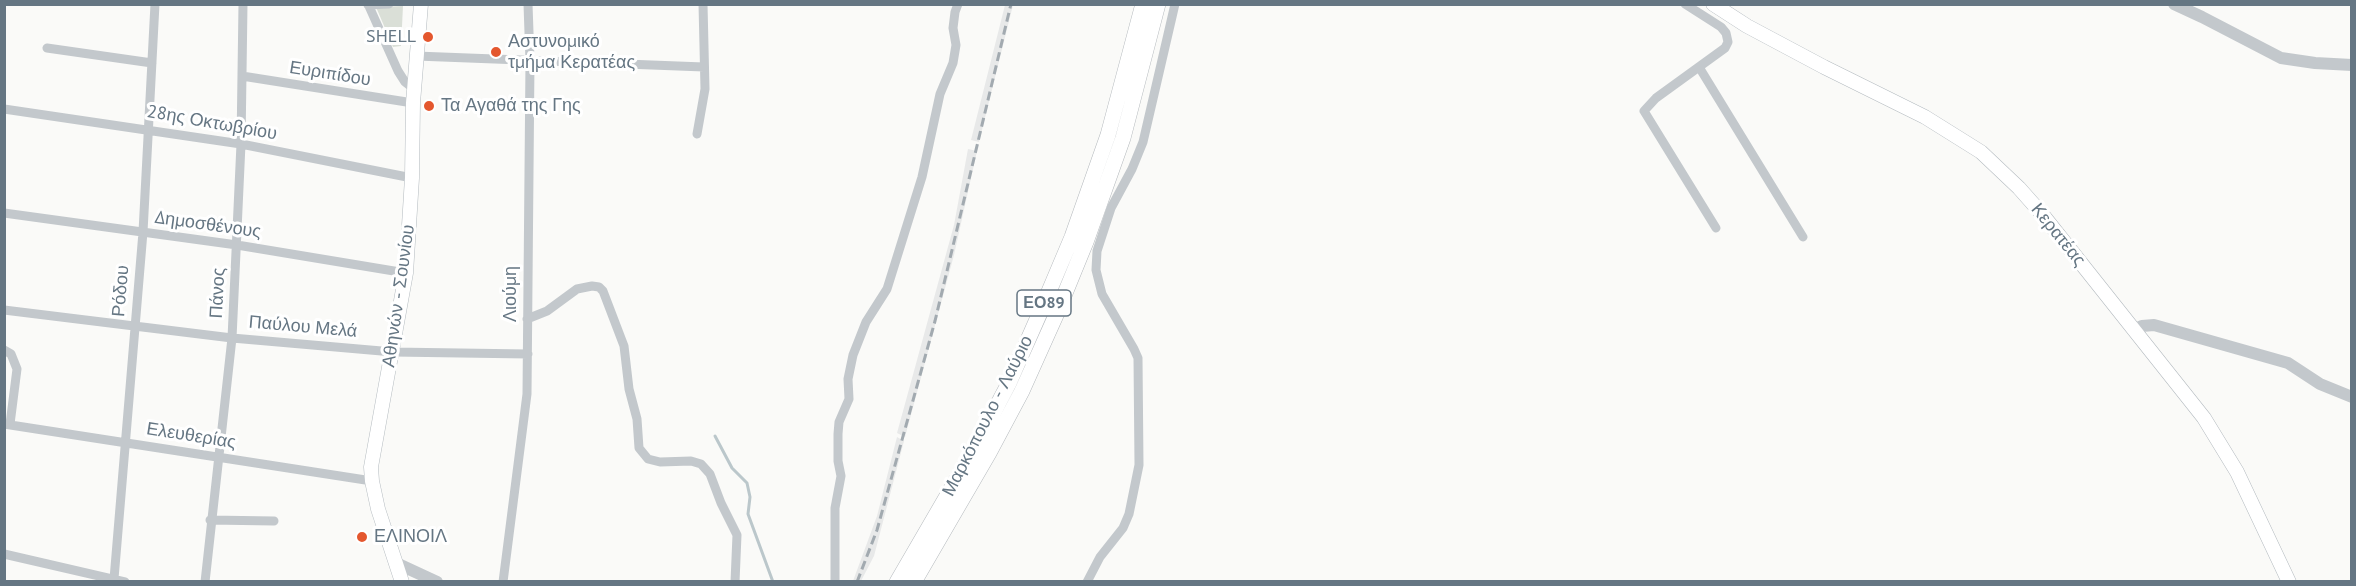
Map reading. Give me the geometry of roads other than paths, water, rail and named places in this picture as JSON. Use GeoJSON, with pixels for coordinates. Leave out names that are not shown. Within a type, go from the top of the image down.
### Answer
{"type":"FeatureCollection","features":[{"type":"Feature","properties":{"kind":"highway","name":"Μαρκόπουλο - Λαύριο"},"geometry":{"type":"LineString","coordinates":[[897,582],[976,446],[1009,383],[1042,308],[1072,237],[1108,135],[1143,4]]}},
{"type":"Feature","properties":{"kind":"highway","name":"Μαρκόπουλο - Λαύριο"},"geometry":{"type":"LineString","coordinates":[[914,582],[1022,391],[1057,313],[1117,157],[1139,84],[1158,4]]}},
{"type":"Feature","properties":{"kind":"main road","name":"Αθηνών - Σουνίου"},"geometry":{"type":"LineString","coordinates":[[402,582],[378,510],[372,481],[372,456],[406,273],[412,178],[413,96],[421,4]]}},
{"type":"Feature","properties":{"kind":"main road","name":"Κερατέας"},"geometry":{"type":"LineString","coordinates":[[1713,4],[1747,26],[1814,62],[1925,117],[1981,152],[2019,188],[2204,418],[2224,449],[2289,582]]}},
{"type":"Feature","properties":{"kind":"street","name":"Ρόδου"},"geometry":{"type":"LineString","coordinates":[[114,579],[143,232],[154,4]]}},
{"type":"Feature","properties":{"kind":"street","name":"Πάνος"},"geometry":{"type":"LineString","coordinates":[[205,582],[210,520],[232,338],[241,144],[243,4]]}},
{"type":"Feature","properties":{"kind":"street"},"geometry":{"type":"LineString","coordinates":[[389,4],[368,5],[398,71],[413,96]]}},
{"type":"Feature","properties":{"kind":"street","name":"Λιούμη"},"geometry":{"type":"LineString","coordinates":[[503,582],[527,393],[530,61],[528,4]]}},
{"type":"Feature","properties":{"kind":"street"},"geometry":{"type":"LineString","coordinates":[[697,134],[705,89],[703,4]]}},
{"type":"Feature","properties":{"kind":"street"},"geometry":{"type":"LineString","coordinates":[[835,582],[833,563],[835,508],[841,476],[838,461],[839,422],[849,399],[848,379],[861,333],[887,289],[922,177],[940,94],[953,63],[957,45],[953,28],[958,4]]}},
{"type":"Feature","properties":{"kind":"street"},"geometry":{"type":"LineString","coordinates":[[1087,582],[1100,557],[1123,528],[1129,514],[1139,465],[1137,358],[1102,294],[1096,270],[1097,251],[1108,214],[1132,169],[1143,142],[1175,4]]}},
{"type":"Feature","properties":{"kind":"street"},"geometry":{"type":"LineString","coordinates":[[1685,4],[1721,27],[1728,38],[1725,48],[1656,98],[1644,111],[1716,228]]}},
{"type":"Feature","properties":{"kind":"street"},"geometry":{"type":"LineString","coordinates":[[2174,4],[2281,58],[2352,65]]}},
{"type":"Feature","properties":{"kind":"street"},"geometry":{"type":"LineString","coordinates":[[47,48],[152,63]]}},
{"type":"Feature","properties":{"kind":"street"},"geometry":{"type":"LineString","coordinates":[[416,57],[704,67]]}},
{"type":"Feature","properties":{"kind":"street"},"geometry":{"type":"LineString","coordinates":[[1699,67],[1803,237]]}},
{"type":"Feature","properties":{"kind":"street","name":"Ευριπίδου"},"geometry":{"type":"LineString","coordinates":[[242,76],[413,96]]}},
{"type":"Feature","properties":{"kind":"street","name":"28ης Οκτωβρίου"},"geometry":{"type":"LineString","coordinates":[[4,109],[241,144],[412,178]]}},
{"type":"Feature","properties":{"kind":"street","name":"Δημοσθένους"},"geometry":{"type":"LineString","coordinates":[[4,213],[237,245],[406,273]]}},
{"type":"Feature","properties":{"kind":"street"},"geometry":{"type":"LineString","coordinates":[[527,319],[547,311],[577,289],[592,286],[599,287],[603,291],[624,346],[629,389],[637,419],[639,448],[648,459],[660,462],[696,462],[710,474],[737,535],[735,582]]}},
{"type":"Feature","properties":{"kind":"street","name":"Παύλου Μελά"},"geometry":{"type":"LineString","coordinates":[[4,310],[232,338],[393,352],[528,354]]}},
{"type":"Feature","properties":{"kind":"street"},"geometry":{"type":"LineString","coordinates":[[2133,330],[2142,326],[2154,325],[2288,363],[2320,384],[2352,397]]}},
{"type":"Feature","properties":{"kind":"street"},"geometry":{"type":"LineString","coordinates":[[4,350],[14,359],[17,369],[7,424]]}},
{"type":"Feature","properties":{"kind":"street","name":"Ελευθερίας"},"geometry":{"type":"LineString","coordinates":[[7,424],[372,481]]}},
{"type":"Feature","properties":{"kind":"street"},"geometry":{"type":"LineString","coordinates":[[210,520],[274,521]]}},
{"type":"Feature","properties":{"kind":"street"},"geometry":{"type":"LineString","coordinates":[[4,554],[125,582]]}},
{"type":"Feature","properties":{"kind":"street"},"geometry":{"type":"LineString","coordinates":[[396,563],[437,582]]}},
{"type":"Feature","properties":{"kind":"waterway"},"geometry":{"type":"LineString","coordinates":[[715,436],[732,468],[747,483],[750,497],[748,514],[773,582]]}},
{"type":"Feature","properties":{"kind":"railway"},"geometry":{"type":"LineString","coordinates":[[857,582],[877,530],[935,321],[1011,4]]}},
{"type":"Feature","properties":{"kind":"place","name":"SHELL"},"geometry":{"type":"Point","coordinates":[428,37]}},
{"type":"Feature","properties":{"kind":"place","name":"Αστυνομικό τμήμα Κερατέας"},"geometry":{"type":"Point","coordinates":[496,52]}},
{"type":"Feature","properties":{"kind":"place","name":"Τα Αγαθά της Γης"},"geometry":{"type":"Point","coordinates":[429,106]}},
{"type":"Feature","properties":{"kind":"place","name":"ΕΛΙΝΟΙΛ"},"geometry":{"type":"Point","coordinates":[362,537]}}]}
